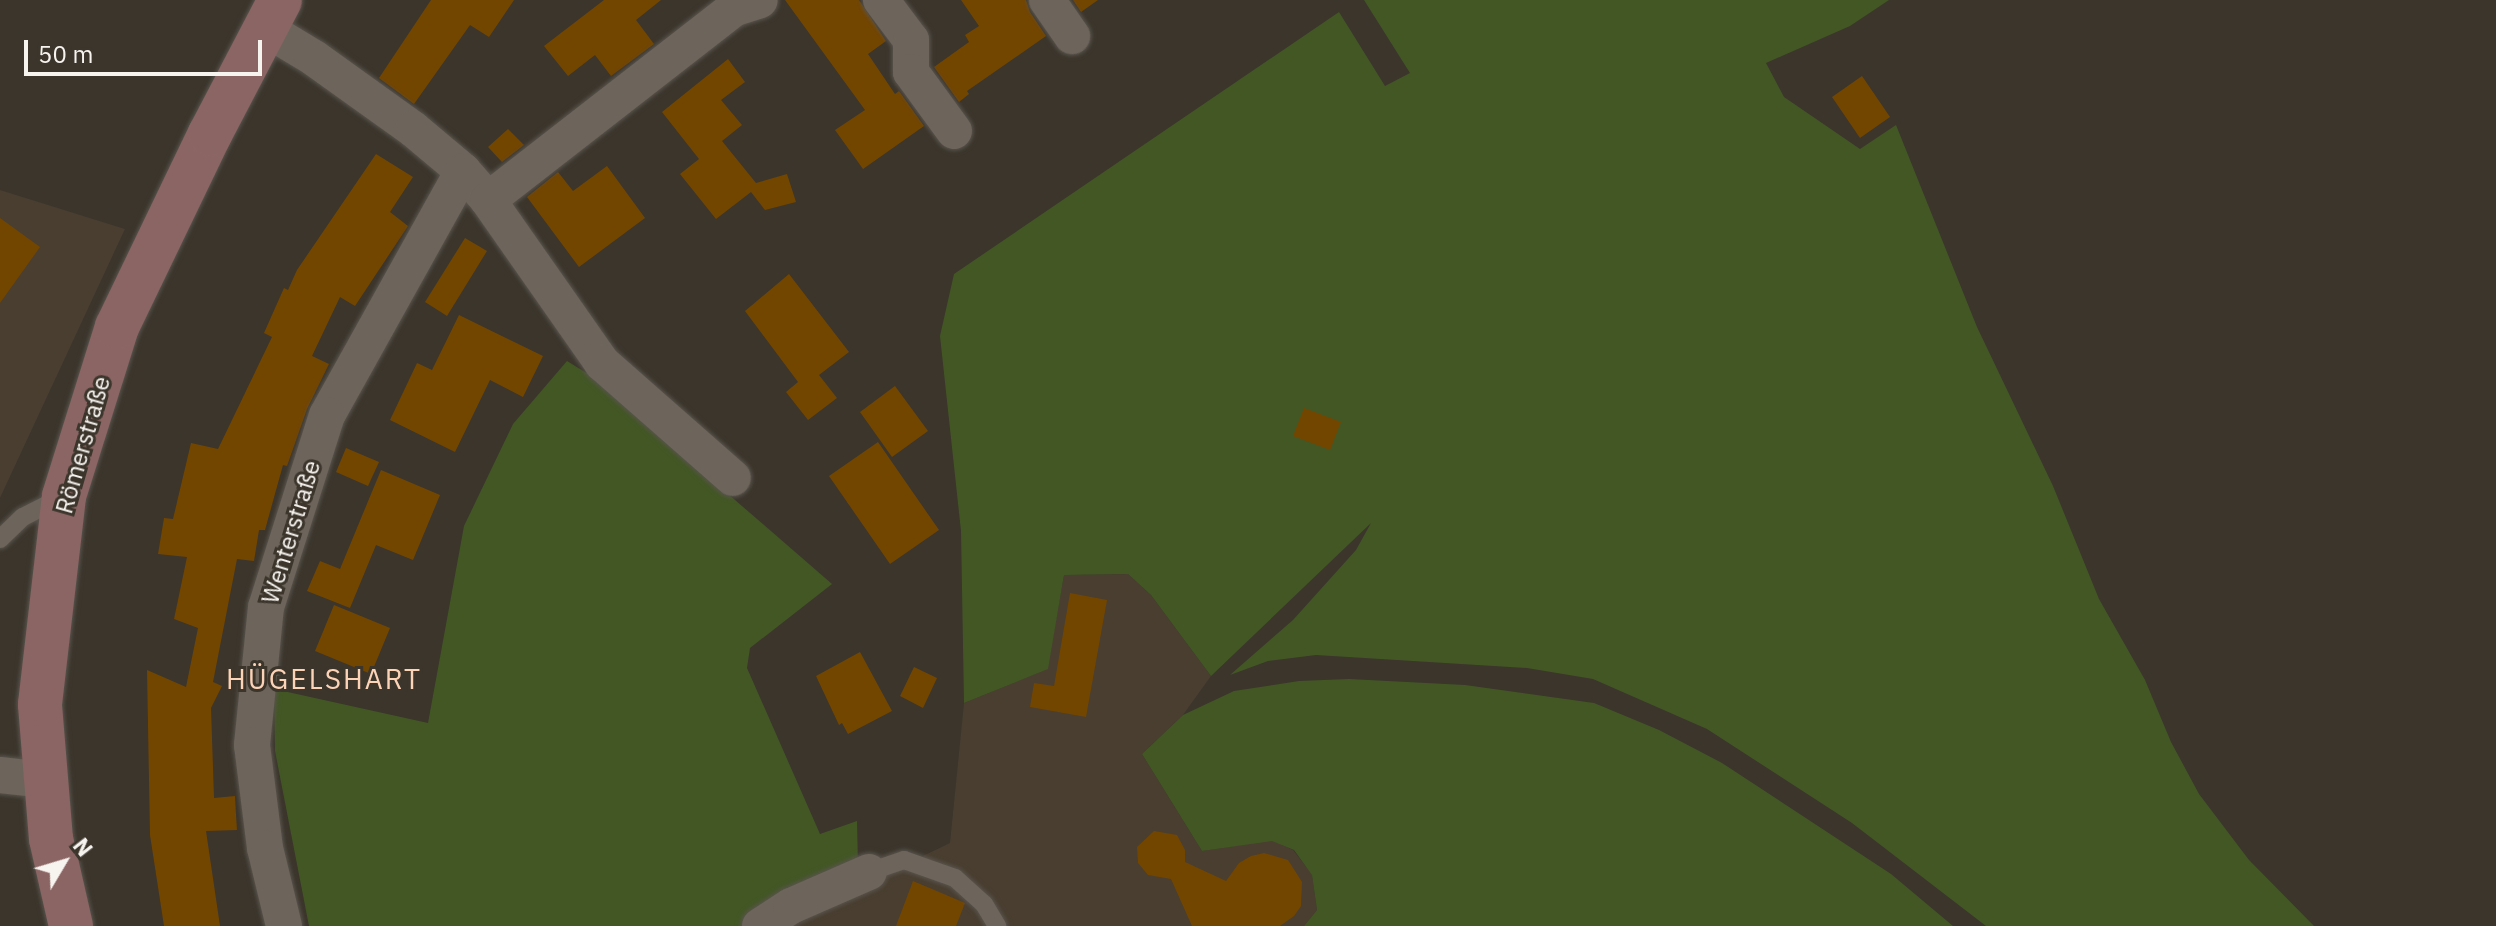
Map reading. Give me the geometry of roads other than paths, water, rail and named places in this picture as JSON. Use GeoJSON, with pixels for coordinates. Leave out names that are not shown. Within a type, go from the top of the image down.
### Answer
{"type":"FeatureCollection","features":[{"type":"Feature","properties":{"kind":"main road","name":"Römerstraße"},"geometry":{"type":"LineString","coordinates":[[71,926],[51,839],[40,704],[64,496],[117,327],[210,134],[273,15]]}},
{"type":"Feature","properties":{"kind":"street"},"geometry":{"type":"LineString","coordinates":[[881,0],[911,40],[911,72],[954,131]]}},
{"type":"Feature","properties":{"kind":"street"},"geometry":{"type":"LineString","coordinates":[[1047,0],[1072,36]]}},
{"type":"Feature","properties":{"kind":"street"},"geometry":{"type":"LineString","coordinates":[[488,200],[746,4]]}},
{"type":"Feature","properties":{"kind":"street"},"geometry":{"type":"LineString","coordinates":[[273,15],[339,76],[463,171],[488,200],[602,363],[733,478]]}},
{"type":"Feature","properties":{"kind":"street","name":"Wenterstraße"},"geometry":{"type":"LineString","coordinates":[[284,926],[265,848],[252,745],[266,607],[327,415],[463,171]]}},
{"type":"Feature","properties":{"kind":"street"},"geometry":{"type":"LineString","coordinates":[[0,775],[44,780]]}},
{"type":"Feature","properties":{"kind":"street"},"geometry":{"type":"LineString","coordinates":[[760,926],[791,906],[869,872]]}},
{"type":"Feature","properties":{"kind":"lane"},"geometry":{"type":"LineString","coordinates":[[0,539],[23,517],[64,496]]}},
{"type":"Feature","properties":{"kind":"lane"},"geometry":{"type":"LineString","coordinates":[[869,872],[904,860],[955,878],[984,904],[997,926]]}},
{"type":"Feature","properties":{"kind":"district","name":"HÜGELSHART"},"geometry":{"type":"Point","coordinates":[324,679]}}]}
